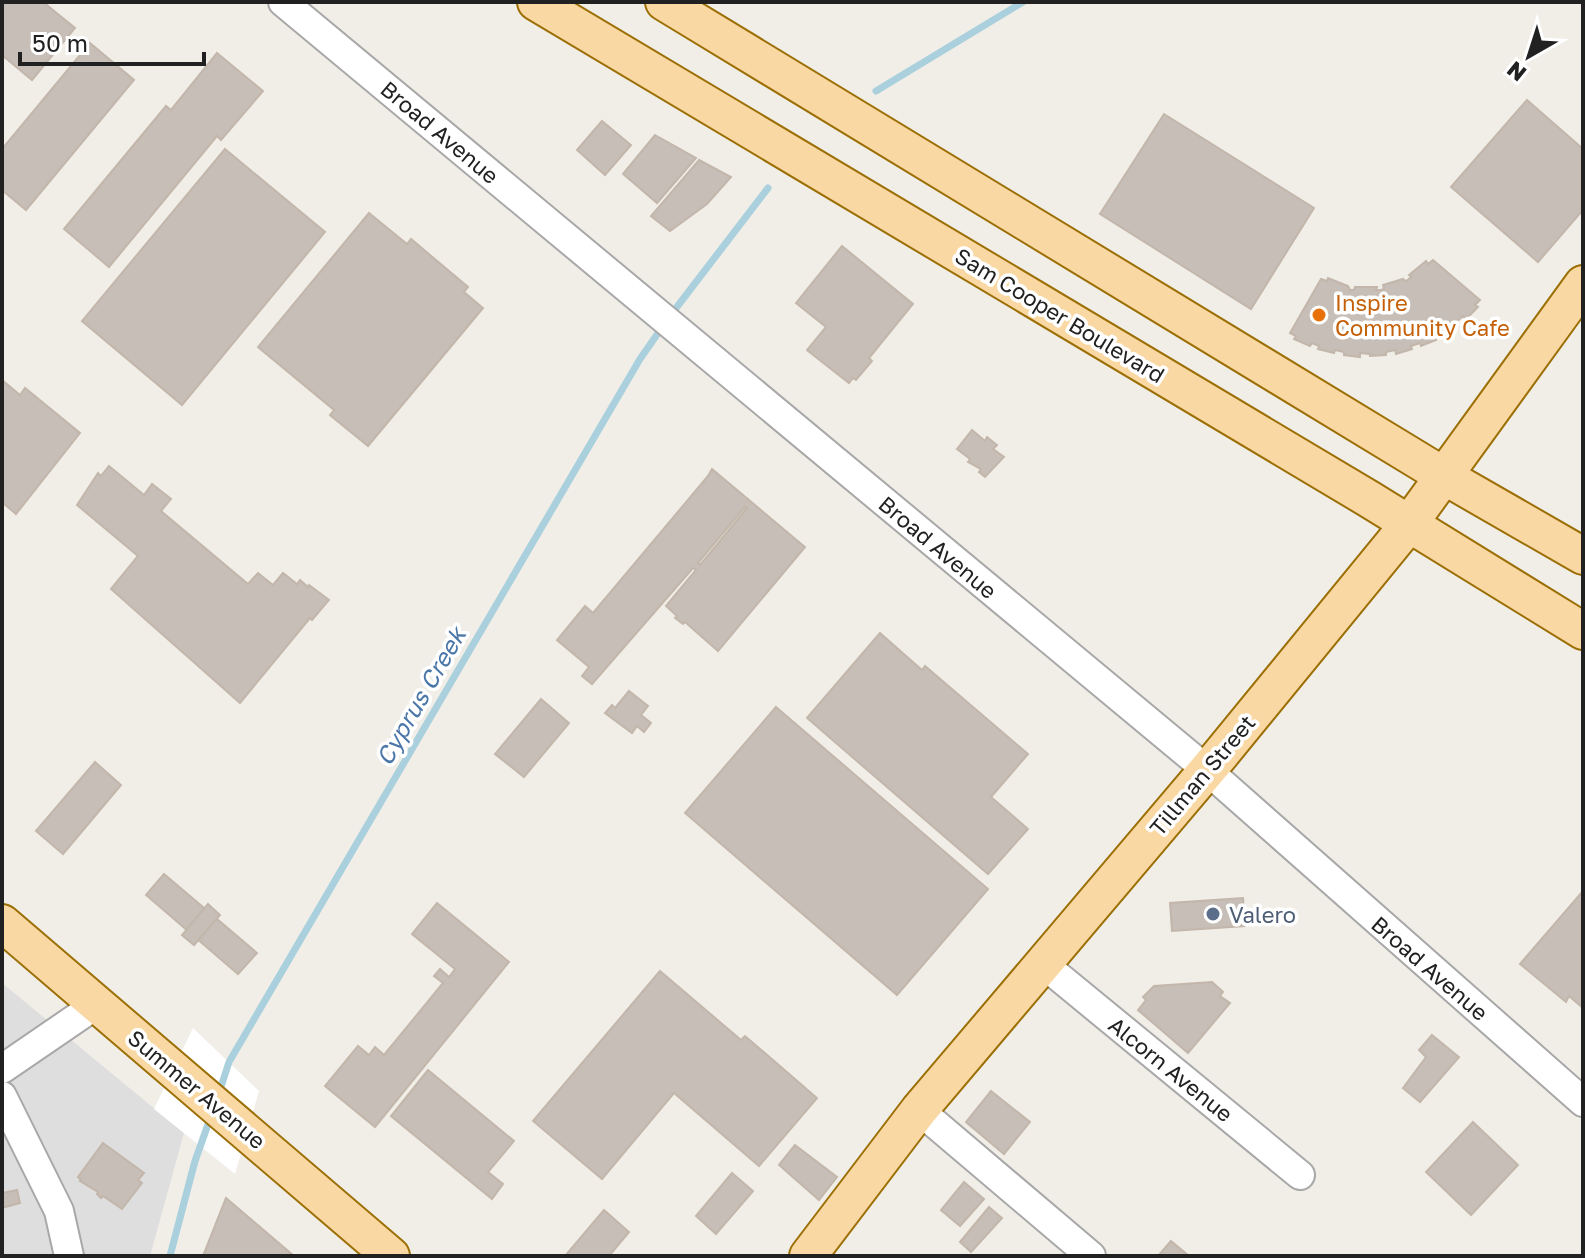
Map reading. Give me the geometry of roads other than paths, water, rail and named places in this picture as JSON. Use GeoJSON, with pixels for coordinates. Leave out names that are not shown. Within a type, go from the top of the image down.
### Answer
{"type":"FeatureCollection","features":[{"type":"Feature","properties":{"kind":"main road","name":"Sam Cooper Boulevard"},"geometry":{"type":"LineString","coordinates":[[536,2],[1583,631]]}},
{"type":"Feature","properties":{"kind":"main road"},"geometry":{"type":"LineString","coordinates":[[664,2],[1444,476],[1583,556]]}},
{"type":"Feature","properties":{"kind":"main road","name":"Tillman Street"},"geometry":{"type":"LineString","coordinates":[[808,1256],[919,1110],[1207,770],[1409,524],[1583,284]]}},
{"type":"Feature","properties":{"kind":"main road","name":"Summer Avenue"},"geometry":{"type":"LineString","coordinates":[[2,923],[391,1256]]}},
{"type":"Feature","properties":{"kind":"street","name":"Broad Avenue"},"geometry":{"type":"LineString","coordinates":[[283,2],[1207,770],[1583,1102]]}},
{"type":"Feature","properties":{"kind":"street","name":"Alcorn Avenue"},"geometry":{"type":"LineString","coordinates":[[1042,963],[1300,1175]]}},
{"type":"Feature","properties":{"kind":"street"},"geometry":{"type":"LineString","coordinates":[[2,1069],[97,1004]]}},
{"type":"Feature","properties":{"kind":"street"},"geometry":{"type":"LineString","coordinates":[[2,1096],[59,1211],[69,1256]]}},
{"type":"Feature","properties":{"kind":"street"},"geometry":{"type":"LineString","coordinates":[[919,1110],[1091,1256]]}},
{"type":"Feature","properties":{"kind":"waterway"},"geometry":{"type":"LineString","coordinates":[[876,91],[1023,2]]}},
{"type":"Feature","properties":{"kind":"waterway","name":"Cyprus Creek"},"geometry":{"type":"LineString","coordinates":[[670,316],[768,188]]}},
{"type":"Feature","properties":{"kind":"waterway","name":"Cyprus Creek"},"geometry":{"type":"LineString","coordinates":[[219,1093],[229,1062],[640,359],[663,326]]}},
{"type":"Feature","properties":{"kind":"waterway","name":"Cyprus Creek"},"geometry":{"type":"LineString","coordinates":[[170,1256],[195,1161],[211,1116]]}},
{"type":"Feature","properties":{"kind":"place","name":"Inspire Community Cafe"},"geometry":{"type":"Point","coordinates":[1319,315]}},
{"type":"Feature","properties":{"kind":"place","name":"Valero"},"geometry":{"type":"Point","coordinates":[1213,914]}}]}
